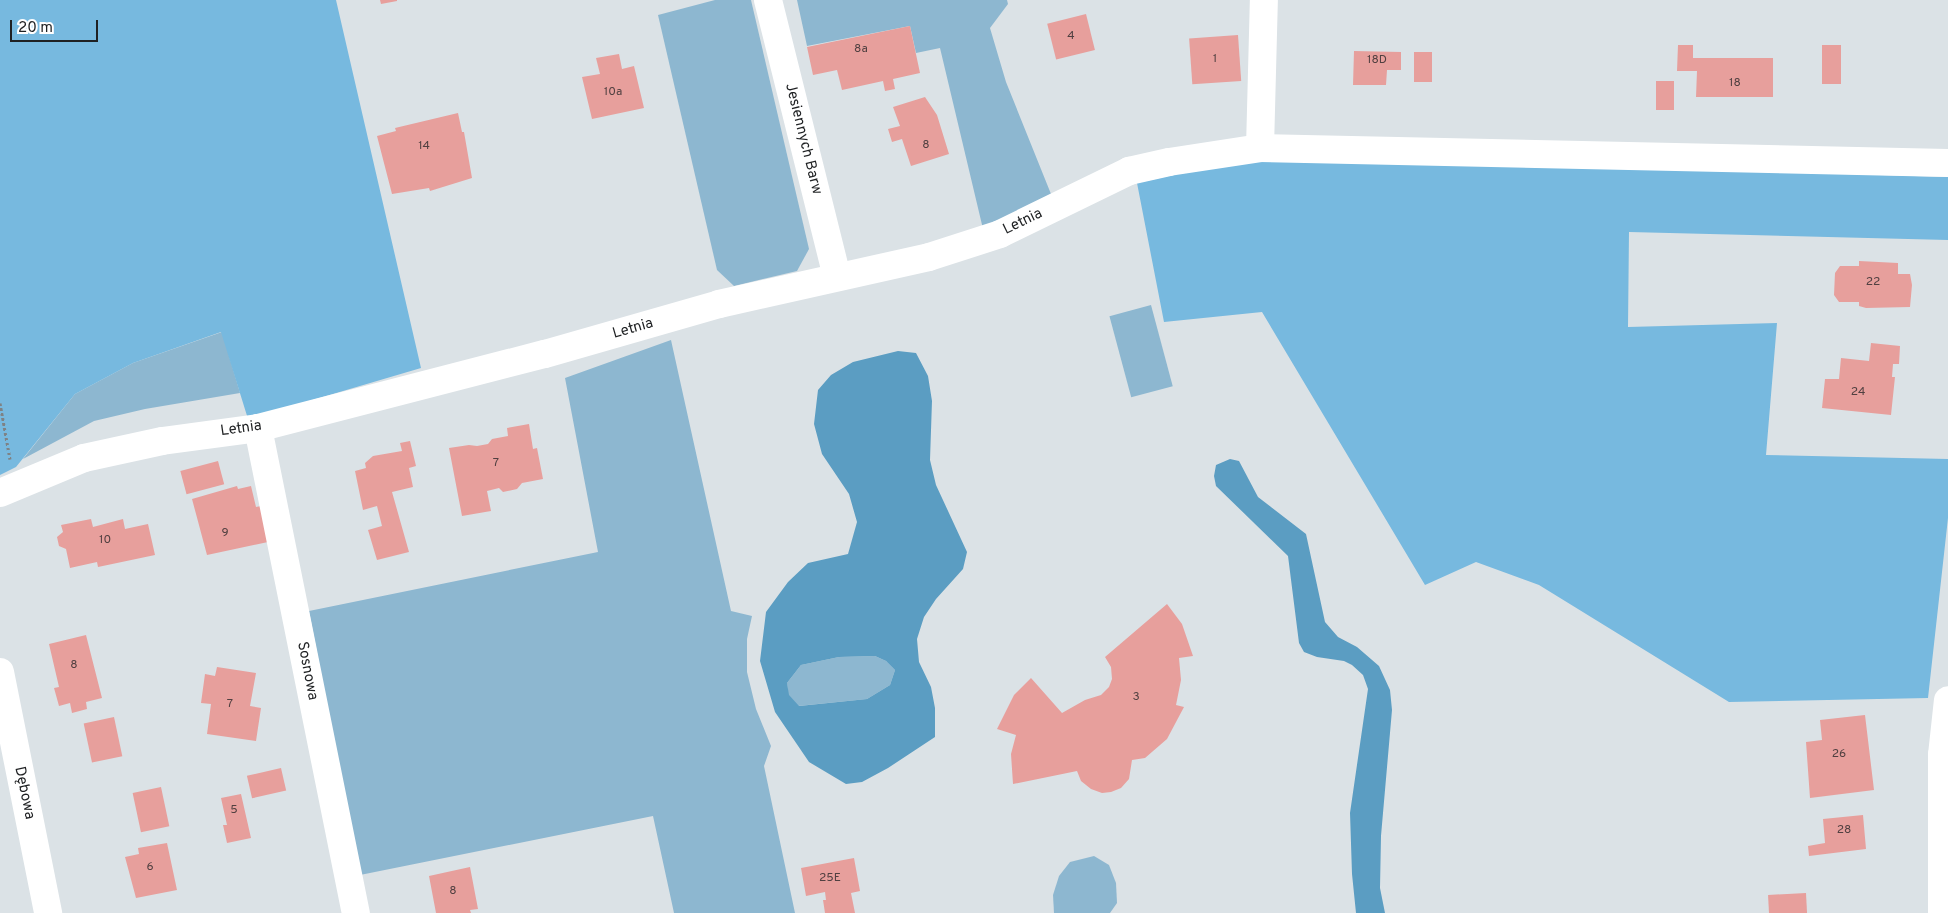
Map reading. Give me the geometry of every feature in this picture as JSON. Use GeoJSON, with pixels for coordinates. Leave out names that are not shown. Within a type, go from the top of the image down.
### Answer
{"type":"FeatureCollection","features":[{"type":"Feature","properties":{"kind":"street","name":"Jesiennych Barw"},"geometry":{"type":"LineString","coordinates":[[768,0],[837,277]]}},
{"type":"Feature","properties":{"kind":"street"},"geometry":{"type":"LineString","coordinates":[[1260,148],[1264,0]]}},
{"type":"Feature","properties":{"kind":"street","name":"Letnia"},"geometry":{"type":"LineString","coordinates":[[8,489],[84,458],[170,439],[258,428],[554,352],[719,304],[929,257],[1000,234],[1129,171],[1169,162],[1260,148],[1948,163]]}},
{"type":"Feature","properties":{"kind":"street","name":"Sosnowa"},"geometry":{"type":"LineString","coordinates":[[258,428],[356,913]]}},
{"type":"Feature","properties":{"kind":"street","name":"Dębowa"},"geometry":{"type":"LineString","coordinates":[[0,672],[48,913]]}},
{"type":"Feature","properties":{"kind":"street"},"geometry":{"type":"LineString","coordinates":[[1942,913],[1942,755],[1948,700]]}},
{"type":"Feature","properties":{"kind":"path"},"geometry":{"type":"LineString","coordinates":[[0,403],[8,489]]}},
{"type":"Feature","properties":{"kind":"shaded area"},"geometry":{"type":"Polygon","coordinates":[[[0,0],[336,0],[421,368],[248,419],[221,332],[133,363],[75,394],[16,467],[0,475],[0,0]]]}},
{"type":"Feature","properties":{"kind":"shaded area"},"geometry":{"type":"Polygon","coordinates":[[[715,0],[751,0],[809,249],[797,271],[734,286],[717,270],[658,15],[715,0]]]}},
{"type":"Feature","properties":{"kind":"shaded area"},"geometry":{"type":"Polygon","coordinates":[[[797,0],[1007,0],[1008,4],[990,28],[1006,82],[1051,194],[983,229],[940,48],[916,53],[910,26],[807,46],[797,0]]]}},
{"type":"Feature","properties":{"kind":"shaded area"},"geometry":{"type":"Polygon","coordinates":[[[1254,157],[1948,177],[1948,240],[1629,232],[1628,327],[1777,323],[1766,455],[1948,459],[1948,518],[1928,698],[1729,702],[1539,585],[1476,562],[1425,585],[1262,312],[1164,322],[1137,183],[1254,157]]]}},
{"type":"Feature","properties":{"kind":"shaded area"},"geometry":{"type":"Polygon","coordinates":[[[1151,305],[1173,386],[1131,397],[1109,316],[1151,305]]]}},
{"type":"Feature","properties":{"kind":"shaded area"},"geometry":{"type":"Polygon","coordinates":[[[222,332],[240,393],[145,409],[94,421],[23,459],[75,394],[133,363],[222,332]]]}},
{"type":"Feature","properties":{"kind":"shaded area"},"geometry":{"type":"Polygon","coordinates":[[[671,340],[731,611],[752,616],[747,639],[747,672],[756,709],[771,746],[764,766],[795,913],[674,913],[653,816],[360,875],[309,611],[598,552],[565,378],[671,340]]]}},
{"type":"Feature","properties":{"kind":"shaded area"},"geometry":{"type":"Polygon","coordinates":[[[898,351],[916,353],[928,376],[932,401],[930,460],[936,485],[967,552],[963,569],[936,599],[924,617],[917,639],[919,662],[931,687],[935,708],[935,737],[888,768],[862,782],[846,784],[809,762],[775,712],[760,661],[766,612],[788,582],[808,563],[848,554],[857,522],[849,494],[822,454],[814,424],[818,390],[831,375],[853,362],[898,351]],[[875,656],[839,657],[801,665],[787,683],[789,695],[799,706],[867,699],[890,685],[895,670],[886,661],[875,656]]]}},
{"type":"Feature","properties":{"kind":"shaded area"},"geometry":{"type":"Polygon","coordinates":[[[1230,459],[1239,461],[1258,497],[1306,534],[1325,622],[1338,637],[1357,647],[1379,666],[1390,690],[1392,710],[1381,836],[1380,888],[1385,913],[1356,913],[1352,874],[1350,813],[1368,689],[1363,675],[1352,665],[1344,661],[1317,657],[1304,652],[1299,643],[1288,556],[1216,486],[1214,476],[1216,465],[1230,459]]]}},
{"type":"Feature","properties":{"kind":"shaded area"},"geometry":{"type":"Polygon","coordinates":[[[875,656],[886,661],[895,670],[890,685],[867,699],[798,706],[788,695],[787,683],[801,665],[839,657],[875,656]]]}},
{"type":"Feature","properties":{"kind":"shaded area"},"geometry":{"type":"Polygon","coordinates":[[[1094,856],[1109,865],[1116,883],[1117,903],[1110,913],[1054,913],[1053,895],[1059,876],[1070,862],[1094,856]]]}},
{"type":"Feature","properties":{"kind":"building"},"geometry":{"type":"Polygon","coordinates":[[[380,0],[397,0],[397,1],[381,4],[380,0]]]}},
{"type":"Feature","properties":{"kind":"building"},"geometry":{"type":"Polygon","coordinates":[[[1086,14],[1095,50],[1056,60],[1047,24],[1086,14]]]}},
{"type":"Feature","properties":{"kind":"building"},"geometry":{"type":"Polygon","coordinates":[[[910,26],[920,73],[893,79],[895,89],[885,91],[883,81],[842,90],[837,70],[813,75],[807,47],[910,26]]]}},
{"type":"Feature","properties":{"kind":"building"},"geometry":{"type":"Polygon","coordinates":[[[1238,35],[1241,81],[1192,84],[1189,38],[1238,35]]]}},
{"type":"Feature","properties":{"kind":"building"},"geometry":{"type":"Polygon","coordinates":[[[1678,45],[1693,45],[1693,58],[1773,58],[1773,97],[1696,97],[1697,71],[1677,71],[1678,45]]]}},
{"type":"Feature","properties":{"kind":"building"},"geometry":{"type":"Polygon","coordinates":[[[1822,45],[1841,45],[1841,84],[1822,84],[1822,45]]]}},
{"type":"Feature","properties":{"kind":"building"},"geometry":{"type":"Polygon","coordinates":[[[1354,51],[1401,52],[1401,70],[1387,70],[1386,85],[1353,85],[1354,51]]]}},
{"type":"Feature","properties":{"kind":"building"},"geometry":{"type":"Polygon","coordinates":[[[1414,52],[1432,52],[1432,82],[1414,82],[1414,52]]]}},
{"type":"Feature","properties":{"kind":"building"},"geometry":{"type":"Polygon","coordinates":[[[619,54],[622,69],[634,66],[644,108],[592,119],[582,77],[600,74],[596,58],[619,54]]]}},
{"type":"Feature","properties":{"kind":"building"},"geometry":{"type":"Polygon","coordinates":[[[1656,81],[1674,81],[1674,110],[1656,110],[1656,81]]]}},
{"type":"Feature","properties":{"kind":"building"},"geometry":{"type":"Polygon","coordinates":[[[925,97],[937,115],[949,154],[911,166],[902,139],[892,142],[888,129],[900,126],[893,107],[925,97]]]}},
{"type":"Feature","properties":{"kind":"building"},"geometry":{"type":"Polygon","coordinates":[[[458,113],[462,132],[464,132],[472,178],[430,191],[429,188],[392,194],[377,136],[396,131],[395,128],[458,113]]]}},
{"type":"Feature","properties":{"kind":"building"},"geometry":{"type":"Polygon","coordinates":[[[1859,261],[1898,263],[1898,274],[1910,274],[1912,285],[1910,307],[1866,308],[1859,306],[1859,302],[1839,302],[1834,295],[1835,273],[1840,266],[1859,266],[1859,261]]]}},
{"type":"Feature","properties":{"kind":"building"},"geometry":{"type":"Polygon","coordinates":[[[1871,343],[1900,346],[1899,364],[1893,364],[1892,377],[1895,377],[1891,415],[1822,408],[1825,379],[1839,379],[1841,358],[1869,361],[1871,343]]]}},
{"type":"Feature","properties":{"kind":"building"},"geometry":{"type":"Polygon","coordinates":[[[529,424],[533,449],[537,448],[543,479],[522,483],[517,489],[503,492],[499,488],[487,491],[491,511],[462,516],[449,448],[488,444],[492,439],[508,436],[507,428],[529,424]]]}},
{"type":"Feature","properties":{"kind":"building"},"geometry":{"type":"Polygon","coordinates":[[[410,441],[416,466],[409,468],[413,487],[392,492],[409,552],[377,560],[368,530],[382,526],[377,506],[363,510],[355,471],[366,468],[365,463],[373,456],[402,451],[400,443],[410,441]]]}},
{"type":"Feature","properties":{"kind":"building"},"geometry":{"type":"Polygon","coordinates":[[[218,461],[224,484],[187,494],[180,471],[218,461]]]}},
{"type":"Feature","properties":{"kind":"building"},"geometry":{"type":"Polygon","coordinates":[[[237,486],[238,489],[251,486],[256,507],[261,506],[268,542],[207,555],[192,499],[237,486]]]}},
{"type":"Feature","properties":{"kind":"building"},"geometry":{"type":"Polygon","coordinates":[[[91,519],[93,527],[123,519],[125,529],[148,524],[155,555],[98,567],[97,562],[70,568],[66,549],[59,546],[57,537],[63,532],[61,525],[91,519]]]}},
{"type":"Feature","properties":{"kind":"building"},"geometry":{"type":"Polygon","coordinates":[[[1167,604],[1182,624],[1193,656],[1179,658],[1181,680],[1176,705],[1184,707],[1167,739],[1145,758],[1132,760],[1129,779],[1121,788],[1111,792],[1102,793],[1091,789],[1081,781],[1077,771],[1013,784],[1011,754],[1016,735],[997,729],[1014,695],[1031,678],[1062,713],[1085,700],[1101,695],[1109,687],[1112,679],[1111,667],[1105,657],[1167,604]]]}},
{"type":"Feature","properties":{"kind":"building"},"geometry":{"type":"Polygon","coordinates":[[[86,635],[102,698],[86,702],[87,709],[72,713],[70,703],[59,706],[54,688],[59,687],[49,644],[86,635]]]}},
{"type":"Feature","properties":{"kind":"building"},"geometry":{"type":"Polygon","coordinates":[[[217,667],[256,673],[250,706],[261,708],[256,741],[207,734],[211,704],[201,703],[205,674],[215,676],[217,667]]]}},
{"type":"Feature","properties":{"kind":"building"},"geometry":{"type":"Polygon","coordinates":[[[1865,715],[1874,790],[1810,798],[1806,742],[1822,740],[1820,720],[1865,715]]]}},
{"type":"Feature","properties":{"kind":"building"},"geometry":{"type":"Polygon","coordinates":[[[114,717],[122,756],[92,763],[84,723],[114,717]]]}},
{"type":"Feature","properties":{"kind":"building"},"geometry":{"type":"Polygon","coordinates":[[[281,768],[286,790],[252,798],[247,776],[281,768]]]}},
{"type":"Feature","properties":{"kind":"building"},"geometry":{"type":"Polygon","coordinates":[[[161,787],[169,826],[141,832],[133,793],[161,787]]]}},
{"type":"Feature","properties":{"kind":"building"},"geometry":{"type":"Polygon","coordinates":[[[241,794],[251,838],[227,843],[223,825],[227,825],[221,798],[241,794]]]}},
{"type":"Feature","properties":{"kind":"building"},"geometry":{"type":"Polygon","coordinates":[[[1863,815],[1866,849],[1809,856],[1808,846],[1825,843],[1823,819],[1863,815]]]}},
{"type":"Feature","properties":{"kind":"building"},"geometry":{"type":"Polygon","coordinates":[[[167,843],[177,890],[136,898],[125,857],[139,854],[138,848],[167,843]]]}},
{"type":"Feature","properties":{"kind":"building"},"geometry":{"type":"Polygon","coordinates":[[[854,858],[860,891],[851,893],[855,913],[825,913],[823,900],[826,900],[825,892],[806,896],[801,868],[854,858]]]}},
{"type":"Feature","properties":{"kind":"building"},"geometry":{"type":"Polygon","coordinates":[[[470,867],[478,909],[470,910],[471,913],[436,913],[429,876],[470,867]]]}},
{"type":"Feature","properties":{"kind":"building"},"geometry":{"type":"Polygon","coordinates":[[[1806,893],[1807,913],[1769,913],[1768,895],[1806,893]]]}}]}
